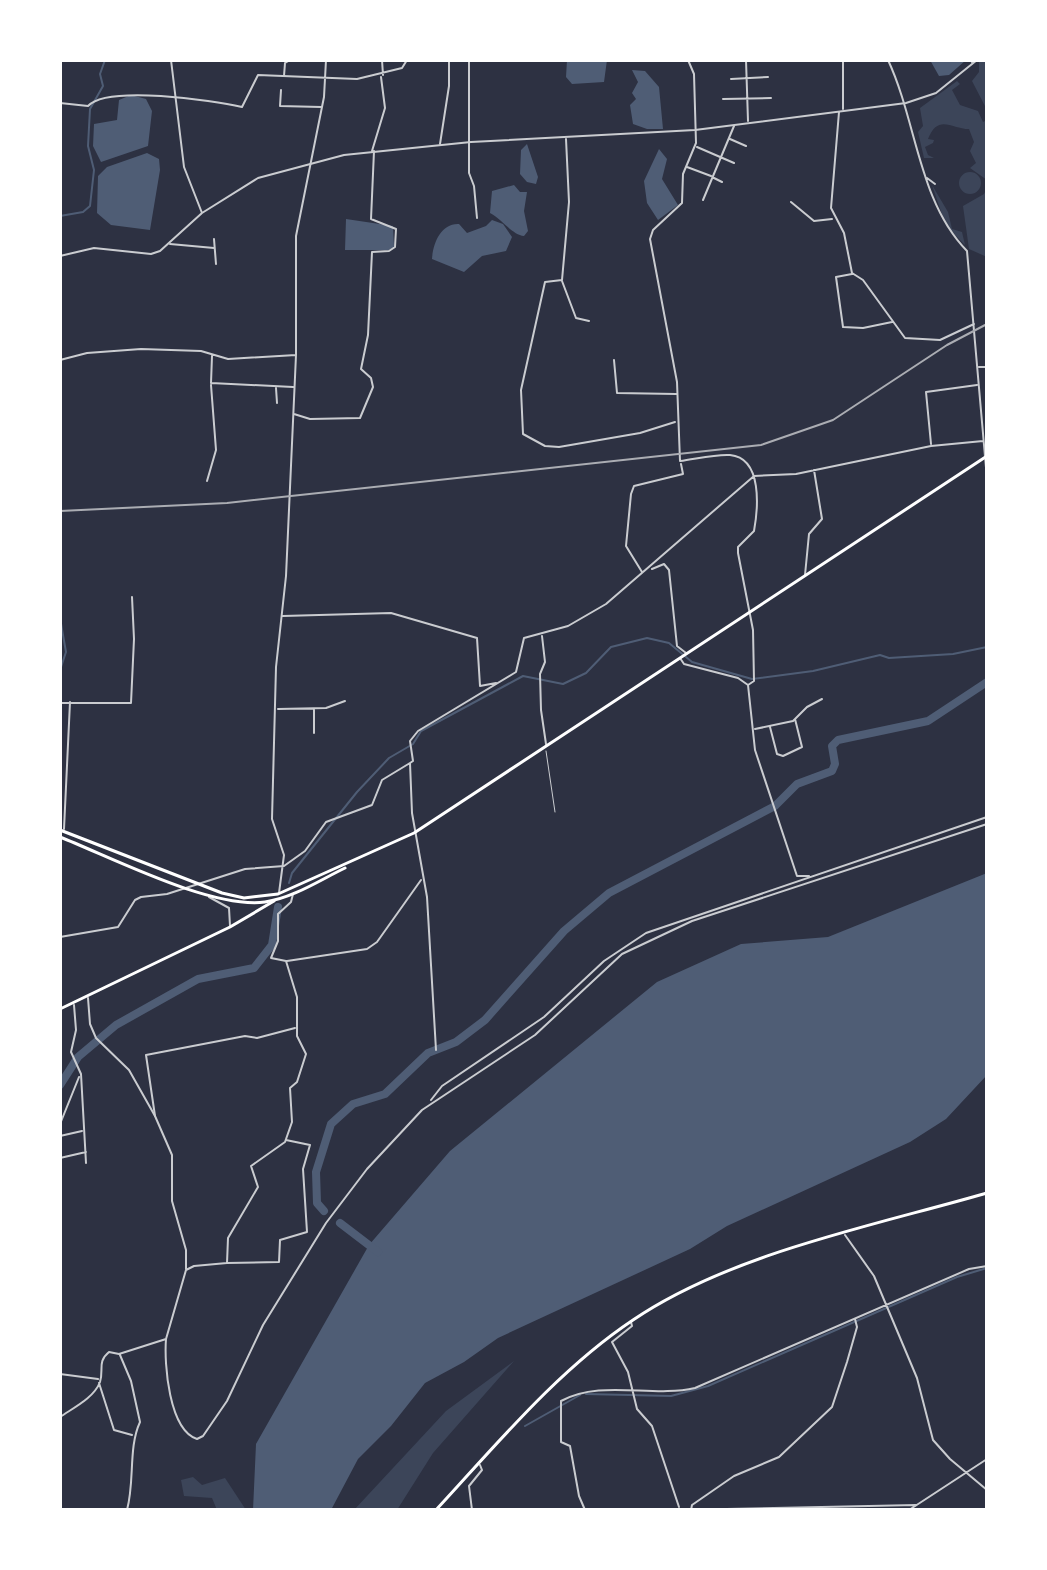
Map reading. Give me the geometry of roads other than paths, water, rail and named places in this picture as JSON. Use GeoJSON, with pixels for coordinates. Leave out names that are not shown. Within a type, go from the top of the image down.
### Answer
{"type":"FeatureCollection","features":[{"type":"Feature","properties":{"kind":"main road"},"geometry":{"type":"LineString","coordinates":[[60,1009],[74,1005],[230,927],[275,900],[416,832],[986,457]]}},
{"type":"Feature","properties":{"kind":"main road"},"geometry":{"type":"LineString","coordinates":[[62,830],[240,903],[275,900]]}},
{"type":"Feature","properties":{"kind":"main road"},"geometry":{"type":"LineString","coordinates":[[60,837],[187,887],[244,898],[278,894],[362,859]]}},
{"type":"Feature","properties":{"kind":"main road"},"geometry":{"type":"LineString","coordinates":[[275,900],[278,894]]}},
{"type":"Feature","properties":{"kind":"main road"},"geometry":{"type":"LineString","coordinates":[[436,1510],[568,1371],[631,1321],[703,1281],[987,1193]]}},
{"type":"Feature","properties":{"kind":"street"},"geometry":{"type":"LineString","coordinates":[[171,60],[184,167],[202,213]]}},
{"type":"Feature","properties":{"kind":"street"},"geometry":{"type":"LineString","coordinates":[[284,77],[285,63],[290,60]]}},
{"type":"Feature","properties":{"kind":"street"},"geometry":{"type":"LineString","coordinates":[[293,414],[310,419],[360,418],[373,391],[371,378],[361,369],[370,311],[369,270],[372,252],[389,251],[395,247],[396,229],[371,219],[373,151],[385,108],[382,60]]}},
{"type":"Feature","properties":{"kind":"street"},"geometry":{"type":"LineString","coordinates":[[60,103],[88,106],[96,100],[126,93],[209,100],[242,107],[256,76],[325,74],[357,79],[402,68],[407,60]]}},
{"type":"Feature","properties":{"kind":"street"},"geometry":{"type":"LineString","coordinates":[[440,145],[449,86],[449,60]]}},
{"type":"Feature","properties":{"kind":"street"},"geometry":{"type":"LineString","coordinates":[[469,60],[469,173],[474,186],[477,218]]}},
{"type":"Feature","properties":{"kind":"street"},"geometry":{"type":"LineString","coordinates":[[643,573],[626,546],[634,486],[683,474],[676,422],[677,395],[650,239],[653,230],[682,203],[686,167],[695,147],[694,74],[688,60]]}},
{"type":"Feature","properties":{"kind":"street"},"geometry":{"type":"LineString","coordinates":[[746,60],[748,123]]}},
{"type":"Feature","properties":{"kind":"street"},"geometry":{"type":"LineString","coordinates":[[843,60],[841,110],[831,192],[834,219],[844,233],[853,274]]}},
{"type":"Feature","properties":{"kind":"street"},"geometry":{"type":"LineString","coordinates":[[888,60],[906,103],[926,178],[945,226],[967,251],[987,479]]}},
{"type":"Feature","properties":{"kind":"street"},"geometry":{"type":"LineString","coordinates":[[278,894],[284,866],[272,819],[276,667],[282,616],[295,387],[296,236],[312,165],[325,61]]}},
{"type":"Feature","properties":{"kind":"street"},"geometry":{"type":"LineString","coordinates":[[60,256],[94,248],[151,254],[170,244],[202,213],[258,178],[373,151],[471,142],[695,130],[906,103],[936,93],[974,61]]}},
{"type":"Feature","properties":{"kind":"street"},"geometry":{"type":"LineString","coordinates":[[731,79],[768,77]]}},
{"type":"Feature","properties":{"kind":"street"},"geometry":{"type":"LineString","coordinates":[[281,90],[280,106],[321,107]]}},
{"type":"Feature","properties":{"kind":"street"},"geometry":{"type":"LineString","coordinates":[[723,99],[771,98]]}},
{"type":"Feature","properties":{"kind":"street"},"geometry":{"type":"LineString","coordinates":[[703,200],[734,125]]}},
{"type":"Feature","properties":{"kind":"street"},"geometry":{"type":"LineString","coordinates":[[566,137],[569,202],[562,280],[576,318],[589,321]]}},
{"type":"Feature","properties":{"kind":"street"},"geometry":{"type":"LineString","coordinates":[[729,139],[746,146]]}},
{"type":"Feature","properties":{"kind":"street"},"geometry":{"type":"LineString","coordinates":[[695,147],[734,163]]}},
{"type":"Feature","properties":{"kind":"street"},"geometry":{"type":"LineString","coordinates":[[686,167],[722,182]]}},
{"type":"Feature","properties":{"kind":"street"},"geometry":{"type":"LineString","coordinates":[[926,178],[935,184]]}},
{"type":"Feature","properties":{"kind":"street"},"geometry":{"type":"LineString","coordinates":[[705,194],[713,198]]}},
{"type":"Feature","properties":{"kind":"street"},"geometry":{"type":"LineString","coordinates":[[791,202],[814,221],[834,219]]}},
{"type":"Feature","properties":{"kind":"street"},"geometry":{"type":"LineString","coordinates":[[214,239],[216,264]]}},
{"type":"Feature","properties":{"kind":"street"},"geometry":{"type":"LineString","coordinates":[[170,244],[214,248]]}},
{"type":"Feature","properties":{"kind":"street"},"geometry":{"type":"LineString","coordinates":[[892,322],[863,328],[843,327],[836,276],[853,274],[863,280],[905,338],[928,340],[948,337],[974,324]]}},
{"type":"Feature","properties":{"kind":"street"},"geometry":{"type":"LineString","coordinates":[[562,280],[545,282],[521,390],[523,434],[545,446],[559,447],[640,433],[676,422]]}},
{"type":"Feature","properties":{"kind":"street"},"geometry":{"type":"LineString","coordinates":[[60,360],[87,353],[141,349],[212,354],[228,359],[296,355]]}},
{"type":"Feature","properties":{"kind":"street"},"geometry":{"type":"LineString","coordinates":[[207,481],[216,450],[212,354]]}},
{"type":"Feature","properties":{"kind":"street"},"geometry":{"type":"LineString","coordinates":[[614,360],[617,393],[649,391],[677,395]]}},
{"type":"Feature","properties":{"kind":"street"},"geometry":{"type":"LineString","coordinates":[[978,367],[987,367]]}},
{"type":"Feature","properties":{"kind":"street"},"geometry":{"type":"LineString","coordinates":[[211,383],[295,387]]}},
{"type":"Feature","properties":{"kind":"street"},"geometry":{"type":"LineString","coordinates":[[931,446],[926,392],[979,385]]}},
{"type":"Feature","properties":{"kind":"street"},"geometry":{"type":"LineString","coordinates":[[276,387],[277,403]]}},
{"type":"Feature","properties":{"kind":"street"},"geometry":{"type":"LineString","coordinates":[[196,887],[245,869],[284,866],[305,851],[326,822],[372,805],[382,780],[413,761],[411,745],[420,729],[516,672],[524,638],[568,626],[606,604],[754,476],[796,474],[931,446],[983,441]]}},
{"type":"Feature","properties":{"kind":"street"},"geometry":{"type":"LineString","coordinates":[[680,460],[730,455],[744,461],[754,476],[754,531],[738,547],[753,630],[754,679],[748,685]]}},
{"type":"Feature","properties":{"kind":"street"},"geometry":{"type":"LineString","coordinates":[[805,576],[809,534],[822,519],[814,470]]}},
{"type":"Feature","properties":{"kind":"street"},"geometry":{"type":"LineString","coordinates":[[649,568],[664,564],[669,570],[677,646],[684,656],[684,664],[738,678],[748,685],[755,750],[772,808],[797,876],[814,876]]}},
{"type":"Feature","properties":{"kind":"street"},"geometry":{"type":"LineString","coordinates":[[60,703],[131,703],[132,597]]}},
{"type":"Feature","properties":{"kind":"street"},"geometry":{"type":"LineString","coordinates":[[282,616],[391,613],[447,627],[477,638],[480,686],[500,682]]}},
{"type":"Feature","properties":{"kind":"street"},"geometry":{"type":"LineString","coordinates":[[543,635],[545,662],[541,681],[546,748]]}},
{"type":"Feature","properties":{"kind":"street"},"geometry":{"type":"LineString","coordinates":[[754,730],[795,719],[822,699]]}},
{"type":"Feature","properties":{"kind":"street"},"geometry":{"type":"LineString","coordinates":[[277,709],[314,709],[345,701]]}},
{"type":"Feature","properties":{"kind":"street"},"geometry":{"type":"LineString","coordinates":[[62,830],[70,702]]}},
{"type":"Feature","properties":{"kind":"street"},"geometry":{"type":"LineString","coordinates":[[314,709],[314,733]]}},
{"type":"Feature","properties":{"kind":"street"},"geometry":{"type":"LineString","coordinates":[[770,727],[777,754],[783,756],[802,747],[795,719]]}},
{"type":"Feature","properties":{"kind":"street"},"geometry":{"type":"LineString","coordinates":[[410,763],[411,799],[421,879],[427,897],[436,1048]]}},
{"type":"Feature","properties":{"kind":"street"},"geometry":{"type":"LineString","coordinates":[[88,998],[90,1024],[96,1038],[129,1070],[155,1116],[172,1155],[172,1201],[186,1250],[186,1270],[166,1339],[166,1372],[175,1412],[187,1434],[197,1439],[203,1436],[227,1401],[263,1325],[326,1223],[367,1169],[442,1086],[544,1017],[604,961],[632,941],[669,923],[987,817]]}},
{"type":"Feature","properties":{"kind":"street"},"geometry":{"type":"LineString","coordinates":[[431,1101],[535,1035],[622,954],[653,937],[692,921],[987,824]]}},
{"type":"Feature","properties":{"kind":"street"},"geometry":{"type":"LineString","coordinates":[[293,893],[291,902],[278,914],[278,941],[271,958],[286,961],[367,949],[377,942],[421,879]]}},
{"type":"Feature","properties":{"kind":"street"},"geometry":{"type":"LineString","coordinates":[[60,937],[118,927],[135,900],[187,887]]}},
{"type":"Feature","properties":{"kind":"street"},"geometry":{"type":"LineString","coordinates":[[196,887],[229,908],[230,927]]}},
{"type":"Feature","properties":{"kind":"street"},"geometry":{"type":"LineString","coordinates":[[227,1263],[228,1238],[258,1187],[251,1166],[286,1139],[292,1122],[290,1088],[297,1082],[306,1054],[297,1036],[297,997],[286,961]]}},
{"type":"Feature","properties":{"kind":"street"},"geometry":{"type":"LineString","coordinates":[[74,1005],[76,1030],[71,1046],[81,1074],[86,1163]]}},
{"type":"Feature","properties":{"kind":"street"},"geometry":{"type":"LineString","coordinates":[[155,1116],[146,1055],[298,1028]]}},
{"type":"Feature","properties":{"kind":"street"},"geometry":{"type":"LineString","coordinates":[[60,1124],[81,1074]]}},
{"type":"Feature","properties":{"kind":"street"},"geometry":{"type":"LineString","coordinates":[[60,1136],[84,1131]]}},
{"type":"Feature","properties":{"kind":"street"},"geometry":{"type":"LineString","coordinates":[[186,1270],[194,1266],[227,1263],[279,1262],[280,1240],[307,1232],[303,1169],[310,1145],[286,1139]]}},
{"type":"Feature","properties":{"kind":"street"},"geometry":{"type":"LineString","coordinates":[[60,1158],[86,1152]]}},
{"type":"Feature","properties":{"kind":"street"},"geometry":{"type":"LineString","coordinates":[[845,1235],[874,1276],[917,1378],[933,1440],[965,1473],[987,1490]]}},
{"type":"Feature","properties":{"kind":"street"},"geometry":{"type":"LineString","coordinates":[[585,1510],[579,1496],[570,1446],[561,1442],[561,1404],[586,1392],[672,1393],[695,1388],[969,1269],[987,1266]]}},
{"type":"Feature","properties":{"kind":"street"},"geometry":{"type":"LineString","coordinates":[[691,1509],[734,1476],[783,1455],[832,1407],[856,1320]]}},
{"type":"Feature","properties":{"kind":"street"},"geometry":{"type":"LineString","coordinates":[[631,1321],[632,1326],[612,1342],[628,1372],[637,1409],[652,1426],[678,1510],[916,1505]]}},
{"type":"Feature","properties":{"kind":"street"},"geometry":{"type":"LineString","coordinates":[[133,1436],[114,1430],[100,1381],[103,1357],[109,1352],[119,1354],[166,1339]]}},
{"type":"Feature","properties":{"kind":"street"},"geometry":{"type":"LineString","coordinates":[[119,1354],[131,1381],[140,1422],[133,1436],[133,1478],[127,1510]]}},
{"type":"Feature","properties":{"kind":"street"},"geometry":{"type":"LineString","coordinates":[[60,1374],[100,1381]]}},
{"type":"Feature","properties":{"kind":"street"},"geometry":{"type":"LineString","coordinates":[[60,1417],[86,1400],[100,1381]]}},
{"type":"Feature","properties":{"kind":"street"},"geometry":{"type":"LineString","coordinates":[[909,1510],[987,1459]]}},
{"type":"Feature","properties":{"kind":"street"},"geometry":{"type":"LineString","coordinates":[[472,1510],[469,1486],[482,1470],[480,1464]]}},
{"type":"Feature","properties":{"kind":"lane"},"geometry":{"type":"LineString","coordinates":[[546,748],[555,812]]}},
{"type":"Feature","properties":{"kind":"waterway"},"geometry":{"type":"LineString","coordinates":[[60,216],[83,212],[90,206],[94,170],[88,146],[90,109],[103,86],[100,74],[105,60]]}},
{"type":"Feature","properties":{"kind":"waterway"},"geometry":{"type":"LineString","coordinates":[[60,618],[66,652],[60,670]]}},
{"type":"Feature","properties":{"kind":"waterway"},"geometry":{"type":"LineString","coordinates":[[289,883],[292,873],[357,792],[389,758],[413,744],[421,731],[523,676],[563,684],[586,673],[611,647],[647,638],[669,643],[692,662],[752,679],[813,671],[880,655],[889,658],[953,654],[987,647]]}},
{"type":"Feature","properties":{"kind":"waterway"},"geometry":{"type":"LineString","coordinates":[[324,1211],[317,1203],[316,1172],[331,1124],[353,1104],[385,1094],[428,1053],[456,1042],[485,1020],[564,931],[609,893],[775,806],[797,784],[832,771],[835,764],[832,746],[838,740],[928,721],[987,682]]}},
{"type":"Feature","properties":{"kind":"waterway"},"geometry":{"type":"LineString","coordinates":[[60,1085],[78,1057],[116,1025],[198,979],[254,968],[272,945],[278,907]]}},
{"type":"Feature","properties":{"kind":"waterway"},"geometry":{"type":"LineString","coordinates":[[340,1223],[378,1252]]}},
{"type":"Feature","properties":{"kind":"waterway"},"geometry":{"type":"LineString","coordinates":[[586,1394],[671,1396],[708,1386],[957,1277],[987,1268]]}},
{"type":"Feature","properties":{"kind":"waterway"},"geometry":{"type":"LineString","coordinates":[[525,1426],[580,1395]]}},
{"type":"Feature","properties":{"kind":"railway"},"geometry":{"type":"LineString","coordinates":[[60,511],[227,503],[761,445],[833,420],[947,345],[987,324]]}}]}
